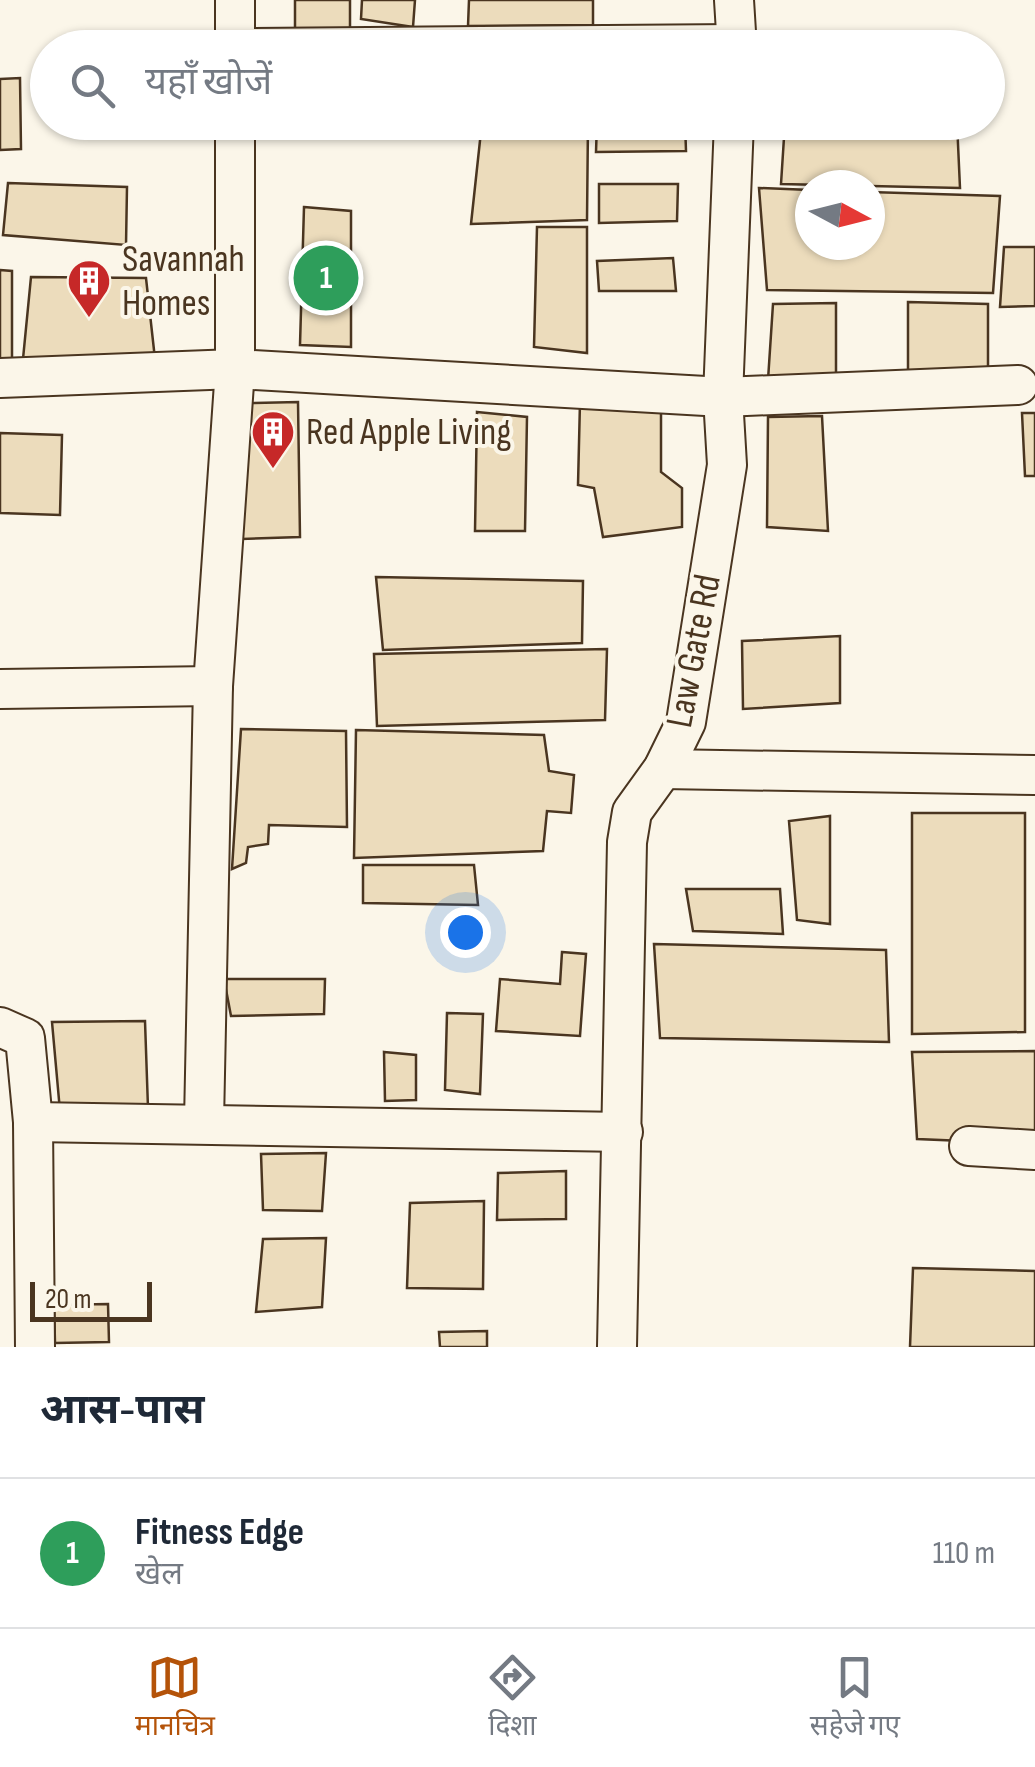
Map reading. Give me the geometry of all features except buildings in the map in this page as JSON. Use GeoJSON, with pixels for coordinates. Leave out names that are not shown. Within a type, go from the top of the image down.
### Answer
{"type":"FeatureCollection","features":[{"type":"Feature","properties":{"kind":"street"},"geometry":{"type":"LineString","coordinates":[[235,0],[236,30]]}},
{"type":"Feature","properties":{"kind":"street"},"geometry":{"type":"LineString","coordinates":[[734,0],[736,30]]}},
{"type":"Feature","properties":{"kind":"street"},"geometry":{"type":"LineString","coordinates":[[204,1122],[213,686],[235,369],[236,140]]}},
{"type":"Feature","properties":{"kind":"street","name":"Law Gate Rd"},"geometry":{"type":"LineString","coordinates":[[617,1347],[627,842],[632,812],[663,768],[686,722],[724,483],[722,397],[733,140]]}},
{"type":"Feature","properties":{"kind":"street"},"geometry":{"type":"LineString","coordinates":[[0,378],[235,369],[722,397],[1018,385]]}},
{"type":"Feature","properties":{"kind":"street"},"geometry":{"type":"LineString","coordinates":[[0,689],[213,686]]}},
{"type":"Feature","properties":{"kind":"street"},"geometry":{"type":"LineString","coordinates":[[663,768],[1035,775]]}},
{"type":"Feature","properties":{"kind":"street"},"geometry":{"type":"LineString","coordinates":[[0,1028],[25,1038],[33,1122],[35,1347]]}},
{"type":"Feature","properties":{"kind":"street"},"geometry":{"type":"LineString","coordinates":[[33,1122],[623,1132]]}},
{"type":"Feature","properties":{"kind":"street"},"geometry":{"type":"LineString","coordinates":[[969,1146],[1035,1150]]}},
{"type":"Feature","properties":{"kind":"place","name":"Fitness Edge"},"geometry":{"type":"Point","coordinates":[326,278]}},
{"type":"Feature","properties":{"kind":"place","name":"Savannah Homes"},"geometry":{"type":"Point","coordinates":[89,319]}},
{"type":"Feature","properties":{"kind":"place","name":"Red Apple Living"},"geometry":{"type":"Point","coordinates":[273,470]}}]}
